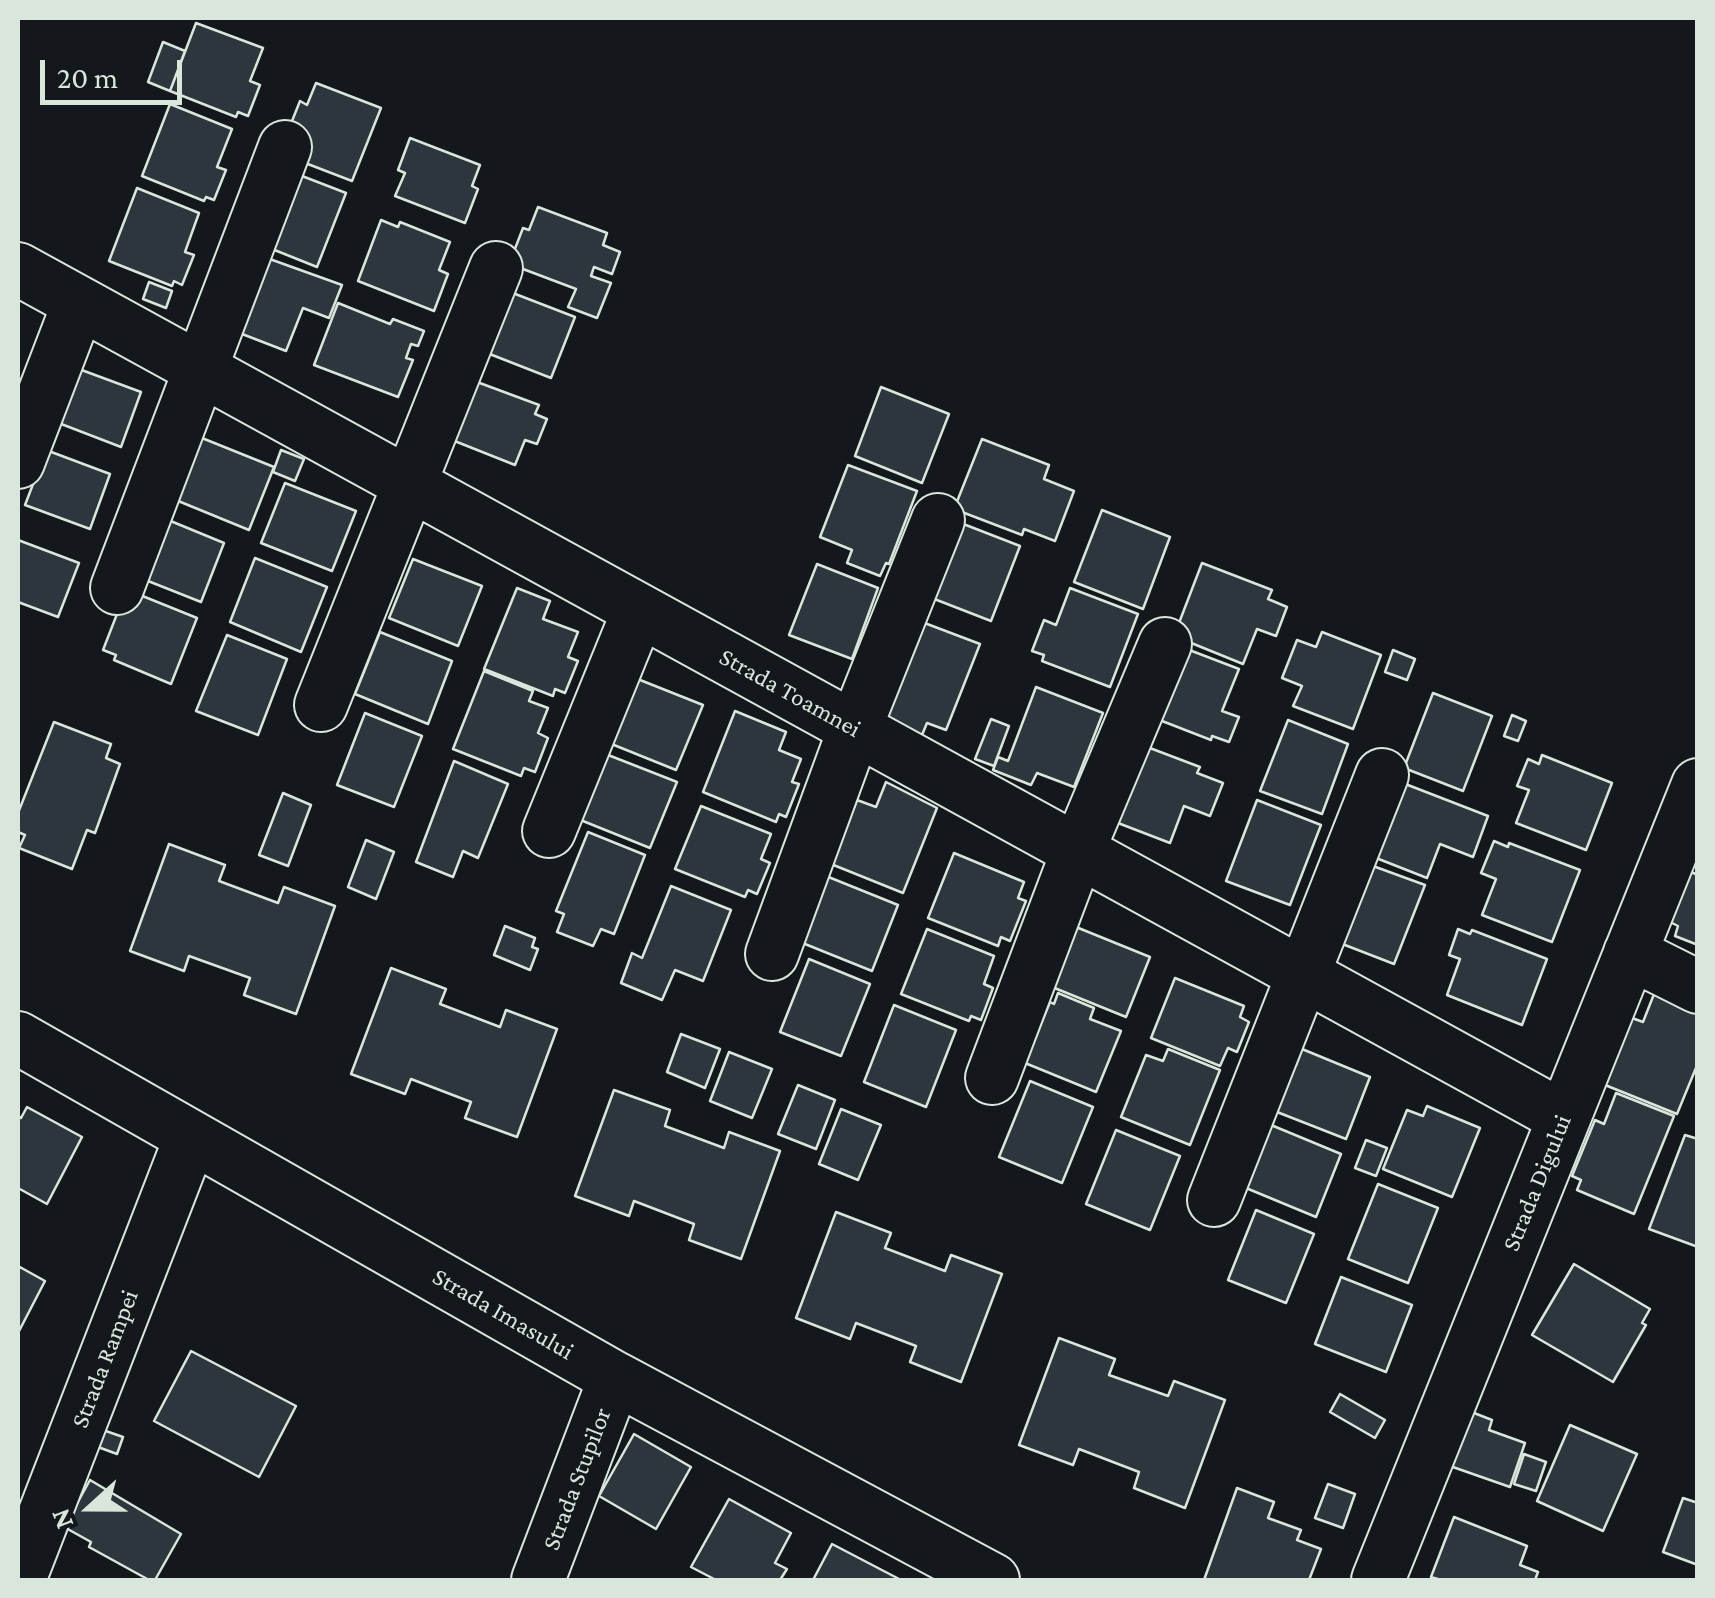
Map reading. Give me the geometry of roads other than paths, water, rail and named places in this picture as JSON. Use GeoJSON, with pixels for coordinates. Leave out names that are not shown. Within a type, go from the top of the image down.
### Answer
{"type":"FeatureCollection","features":[{"type":"Feature","properties":{"kind":"street"},"geometry":{"type":"LineString","coordinates":[[117,588],[284,147]]}},
{"type":"Feature","properties":{"kind":"street"},"geometry":{"type":"LineString","coordinates":[[321,705],[496,268]]}},
{"type":"Feature","properties":{"kind":"street","name":"Strada Toamnei"},"geometry":{"type":"LineString","coordinates":[[18,269],[1563,1117]]}},
{"type":"Feature","properties":{"kind":"street"},"geometry":{"type":"LineString","coordinates":[[18,462],[79,303]]}},
{"type":"Feature","properties":{"kind":"street"},"geometry":{"type":"LineString","coordinates":[[772,954],[855,728],[938,520]]}},
{"type":"Feature","properties":{"kind":"street"},"geometry":{"type":"LineString","coordinates":[[549,831],[639,610]]}},
{"type":"Feature","properties":{"kind":"street"},"geometry":{"type":"LineString","coordinates":[[992,1078],[1078,851],[1165,644]]}},
{"type":"Feature","properties":{"kind":"street"},"geometry":{"type":"LineString","coordinates":[[1214,1200],[1382,775]]}},
{"type":"Feature","properties":{"kind":"street","name":"Strada Digului"},"geometry":{"type":"LineString","coordinates":[[1378,1580],[1698,786]]}},
{"type":"Feature","properties":{"kind":"street"},"geometry":{"type":"LineString","coordinates":[[1630,953],[1698,987]]}},
{"type":"Feature","properties":{"kind":"street","name":"Strada Imasului"},"geometry":{"type":"LineString","coordinates":[[18,1038],[614,1378],[993,1580]]}},
{"type":"Feature","properties":{"kind":"street","name":"Strada Rampei"},"geometry":{"type":"LineString","coordinates":[[19,1580],[191,1137]]}},
{"type":"Feature","properties":{"kind":"street","name":"Strada Stupilor"},"geometry":{"type":"LineString","coordinates":[[538,1580],[614,1378]]}}]}
